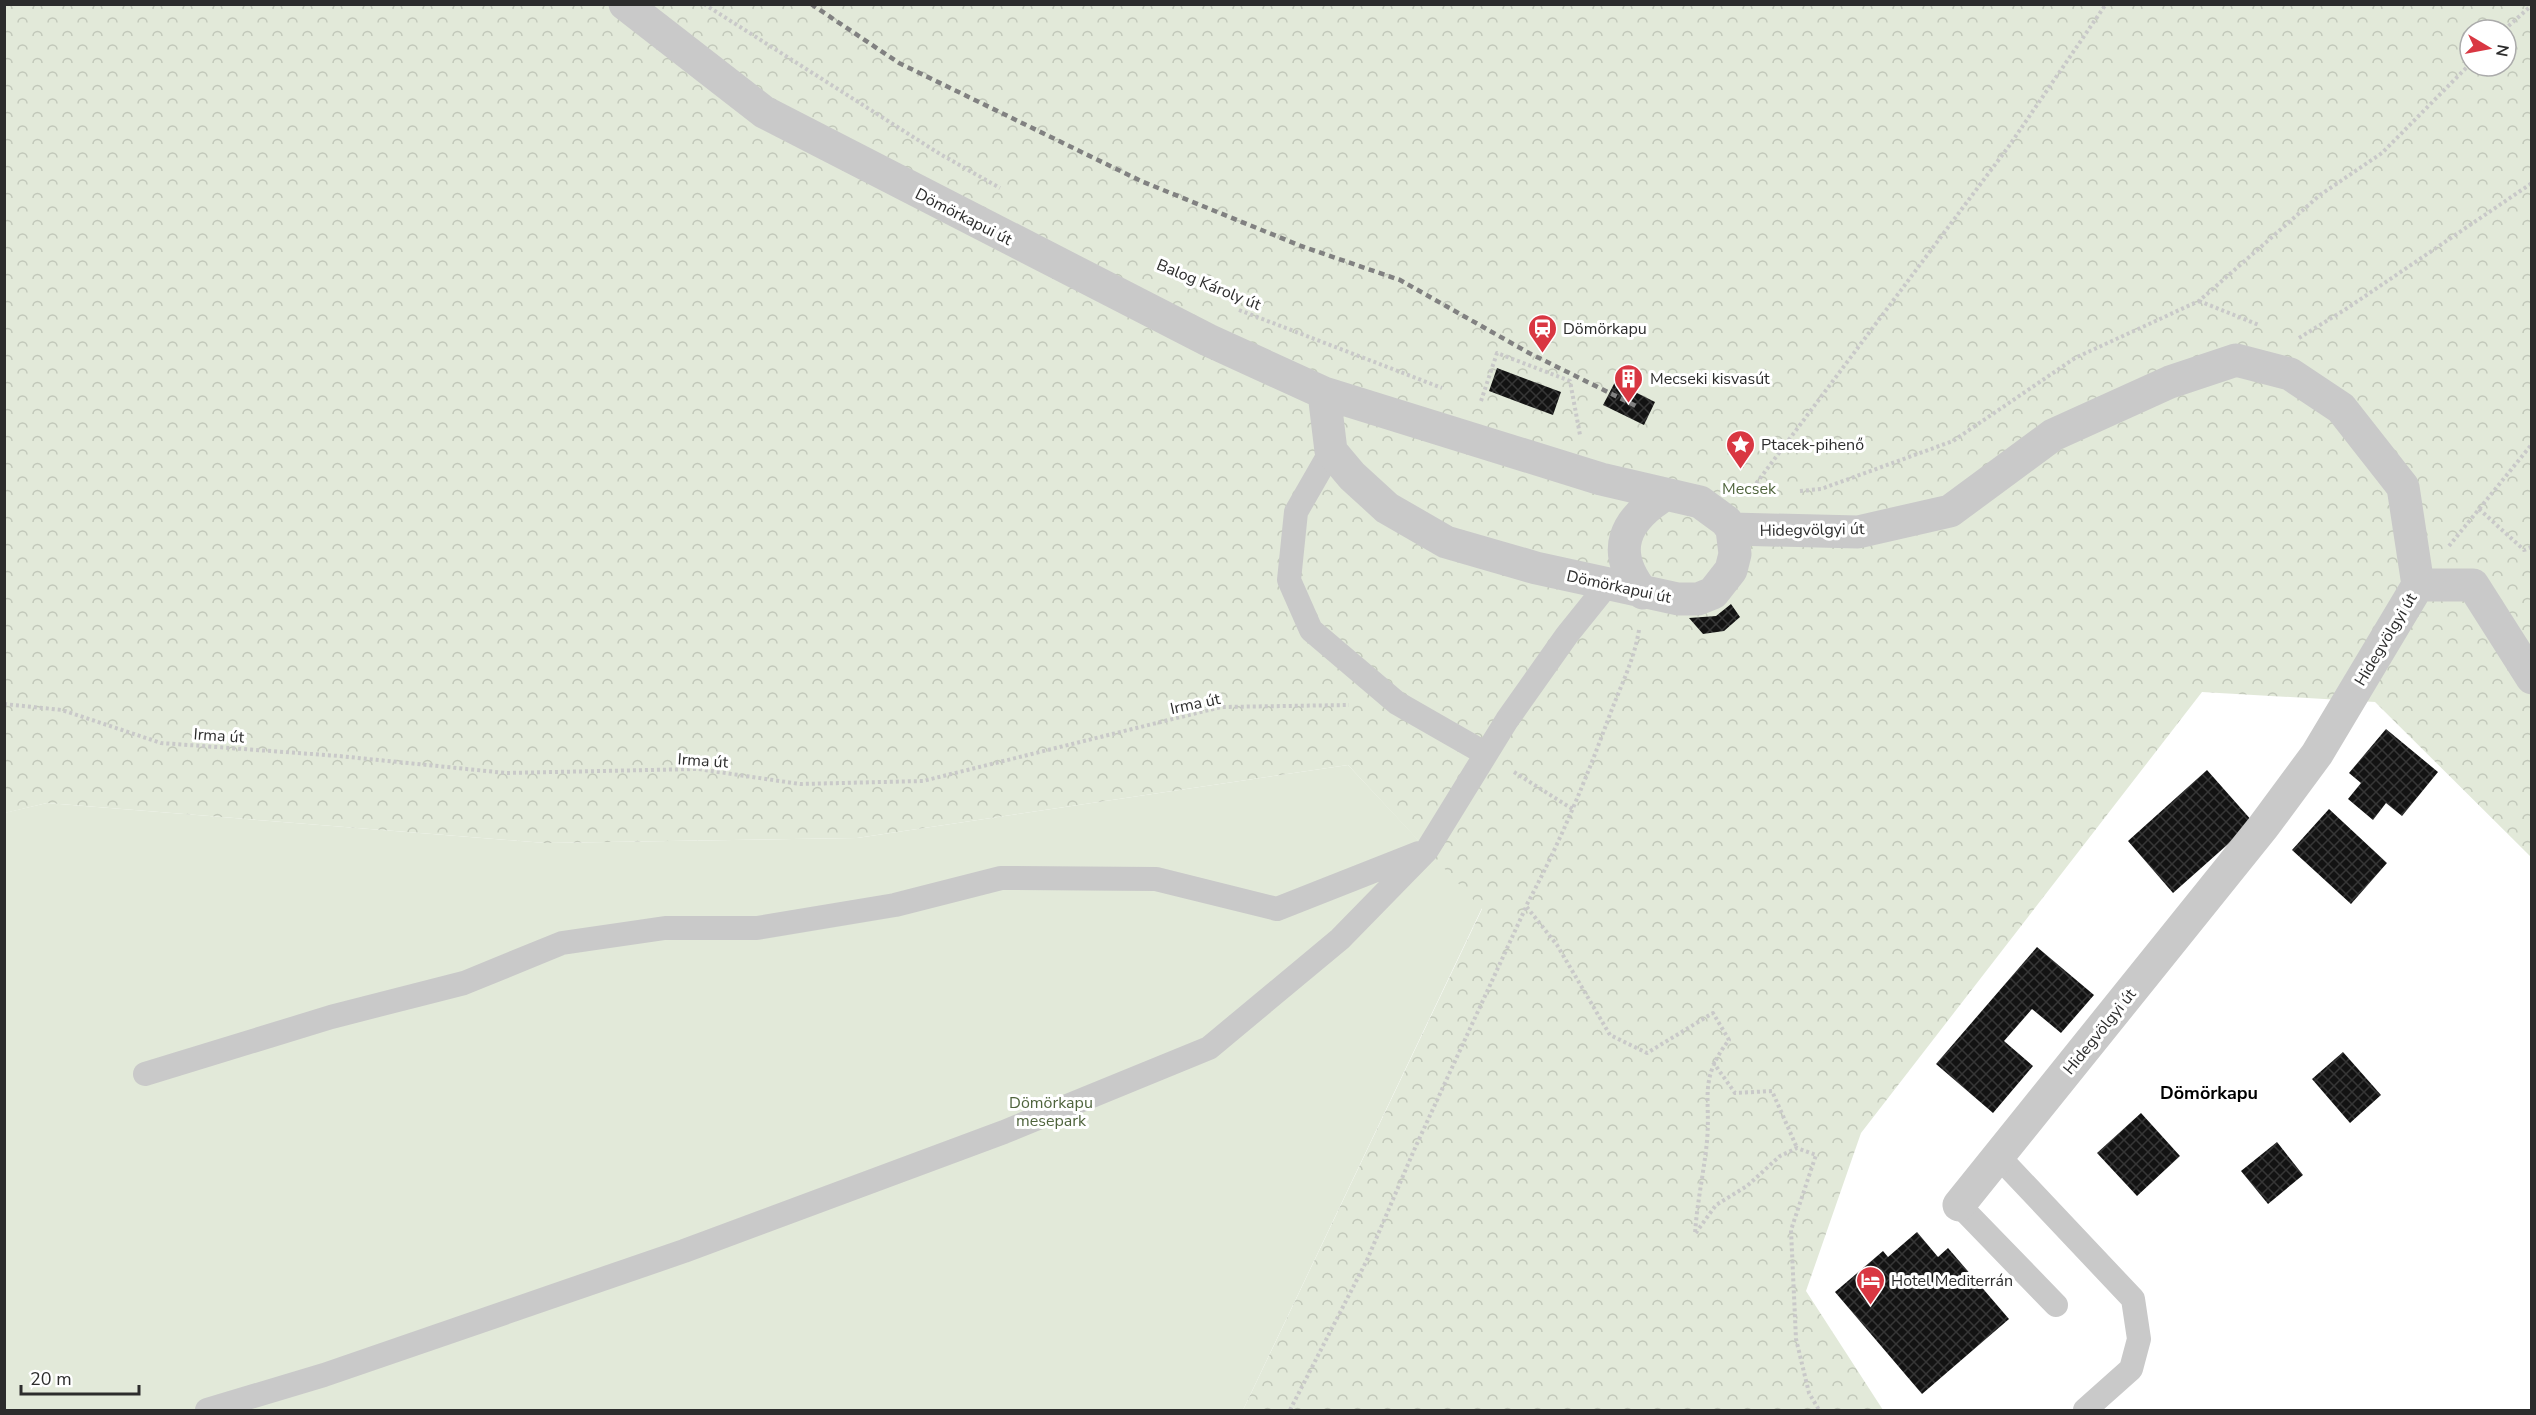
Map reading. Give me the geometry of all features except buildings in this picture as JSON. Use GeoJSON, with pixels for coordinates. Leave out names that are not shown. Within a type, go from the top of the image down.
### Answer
{"type":"FeatureCollection","features":[{"type":"Feature","properties":{"kind":"street","name":"Dömörkapui út"},"geometry":{"type":"LineString","coordinates":[[626,4],[764,112],[1208,340],[1324,393],[1601,479],[1700,502],[1726,521],[1732,529],[1735,554],[1731,570],[1713,593],[1698,599],[1643,593],[1536,568],[1446,542],[1387,508],[1352,477],[1331,451]]}},
{"type":"Feature","properties":{"kind":"street","name":"Hidegvölgyi út"},"geometry":{"type":"LineString","coordinates":[[1732,529],[1858,532],[1950,511],[2053,435],[2170,382],[2236,360],[2290,374],[2341,408],[2403,487],[2418,585],[2317,754],[2263,827],[1959,1205]]}},
{"type":"Feature","properties":{"kind":"street"},"geometry":{"type":"LineString","coordinates":[[1324,393],[1331,451]]}},
{"type":"Feature","properties":{"kind":"street"},"geometry":{"type":"LineString","coordinates":[[1643,593],[1630,577],[1624,555],[1625,538],[1631,522],[1645,507],[1666,494]]}},
{"type":"Feature","properties":{"kind":"street"},"geometry":{"type":"LineString","coordinates":[[2418,585],[2473,585],[2532,678]]}},
{"type":"Feature","properties":{"kind":"lane"},"geometry":{"type":"LineString","coordinates":[[1331,451],[1296,512],[1289,580],[1311,630],[1397,703],[1486,754]]}},
{"type":"Feature","properties":{"kind":"lane"},"geometry":{"type":"LineString","coordinates":[[207,1410],[324,1375],[684,1251],[1004,1132],[1209,1048],[1340,939],[1427,850],[1486,754],[1567,634],[1608,584]]}},
{"type":"Feature","properties":{"kind":"lane"},"geometry":{"type":"LineString","coordinates":[[145,1074],[331,1017],[464,982],[562,943],[665,928],[757,928],[895,905],[1001,878],[1156,879],[1277,909],[1427,850]]}},
{"type":"Feature","properties":{"kind":"lane"},"geometry":{"type":"LineString","coordinates":[[1998,1156],[2133,1299],[2139,1340],[2131,1369],[2085,1410]]}},
{"type":"Feature","properties":{"kind":"lane"},"geometry":{"type":"LineString","coordinates":[[1959,1205],[2056,1305]]}},
{"type":"Feature","properties":{"kind":"path"},"geometry":{"type":"LineString","coordinates":[[704,4],[940,154],[1001,189]]}},
{"type":"Feature","properties":{"kind":"path"},"geometry":{"type":"LineString","coordinates":[[1749,494],[2009,146],[2106,4]]}},
{"type":"Feature","properties":{"kind":"path"},"geometry":{"type":"LineString","coordinates":[[2517,18],[2532,4]]}},
{"type":"Feature","properties":{"kind":"path"},"geometry":{"type":"LineString","coordinates":[[1790,492],[1821,489],[1953,441],[2075,358],[2199,301],[2320,195],[2382,153],[2458,76]]}},
{"type":"Feature","properties":{"kind":"path"},"geometry":{"type":"LineString","coordinates":[[2296,340],[2346,309],[2532,183]]}},
{"type":"Feature","properties":{"kind":"path"},"geometry":{"type":"LineString","coordinates":[[2199,301],[2264,327]]}},
{"type":"Feature","properties":{"kind":"path","name":"Balog Károly út"},"geometry":{"type":"LineString","coordinates":[[1231,307],[1450,391]]}},
{"type":"Feature","properties":{"kind":"path"},"geometry":{"type":"LineString","coordinates":[[1492,405],[1478,401],[1497,353],[1570,381],[1580,436]]}},
{"type":"Feature","properties":{"kind":"path"},"geometry":{"type":"LineString","coordinates":[[1569,432],[1592,440]]}},
{"type":"Feature","properties":{"kind":"path"},"geometry":{"type":"LineString","coordinates":[[2418,585],[2532,444]]}},
{"type":"Feature","properties":{"kind":"path"},"geometry":{"type":"LineString","coordinates":[[1737,490],[1759,494]]}},
{"type":"Feature","properties":{"kind":"path"},"geometry":{"type":"LineString","coordinates":[[2479,509],[2524,550],[2532,547]]}},
{"type":"Feature","properties":{"kind":"path"},"geometry":{"type":"LineString","coordinates":[[1290,1410],[1368,1260],[1415,1148],[1526,906],[1555,853],[1635,655],[1640,626]]}},
{"type":"Feature","properties":{"kind":"path","name":"Irma út"},"geometry":{"type":"LineString","coordinates":[[4,704],[62,710],[161,742],[339,756],[506,773],[698,769],[800,784],[923,781],[1221,707],[1298,708],[1397,703]]}},
{"type":"Feature","properties":{"kind":"path"},"geometry":{"type":"LineString","coordinates":[[1486,754],[1574,810]]}},
{"type":"Feature","properties":{"kind":"path"},"geometry":{"type":"LineString","coordinates":[[1526,906],[1557,945],[1610,1035],[1647,1053],[1713,1013],[1729,1040],[1713,1061],[1706,1100],[1707,1140],[1698,1190],[1695,1234],[1716,1205],[1747,1186],[1780,1156],[1797,1148],[1816,1155],[1791,1230],[1791,1294],[1796,1339],[1809,1393],[1819,1410]]}},
{"type":"Feature","properties":{"kind":"path"},"geometry":{"type":"LineString","coordinates":[[1713,1061],[1735,1093],[1772,1091],[1797,1148]]}},
{"type":"Feature","properties":{"kind":"green space","name":"Mecsek"},"geometry":{"type":"Polygon","coordinates":[[[4,5],[2531,5],[2531,857],[2375,702],[2202,692],[1861,1133],[1806,1291],[1883,1410],[1243,1410],[1482,909],[1348,765],[857,838],[545,843],[47,803],[5,813],[4,5]]]}},
{"type":"Feature","properties":{"kind":"green space","name":"Dömörkapu mesepark"},"geometry":{"type":"Polygon","coordinates":[[[1348,765],[1482,908],[1243,1410],[5,1410],[4,813],[47,803],[545,843],[857,838],[1348,765]]]}},
{"type":"Feature","properties":{"kind":"railway"},"geometry":{"type":"LineString","coordinates":[[811,4],[899,63],[1141,181],[1301,246],[1400,280],[1529,353],[1636,406]]}},
{"type":"Feature","properties":{"kind":"place","name":"Dömörkapu"},"geometry":{"type":"Point","coordinates":[1542,354]}},
{"type":"Feature","properties":{"kind":"place","name":"Mecseki kisvasút"},"geometry":{"type":"Point","coordinates":[1629,404]}},
{"type":"Feature","properties":{"kind":"place","name":"Ptacek-pihenő"},"geometry":{"type":"Point","coordinates":[1740,470]}},
{"type":"Feature","properties":{"kind":"place","name":"Hotel Mediterrán"},"geometry":{"type":"Point","coordinates":[1870,1306]}},
{"type":"Feature","properties":{"kind":"district","name":"Dömörkapu"},"geometry":{"type":"Point","coordinates":[2209,1093]}}]}
